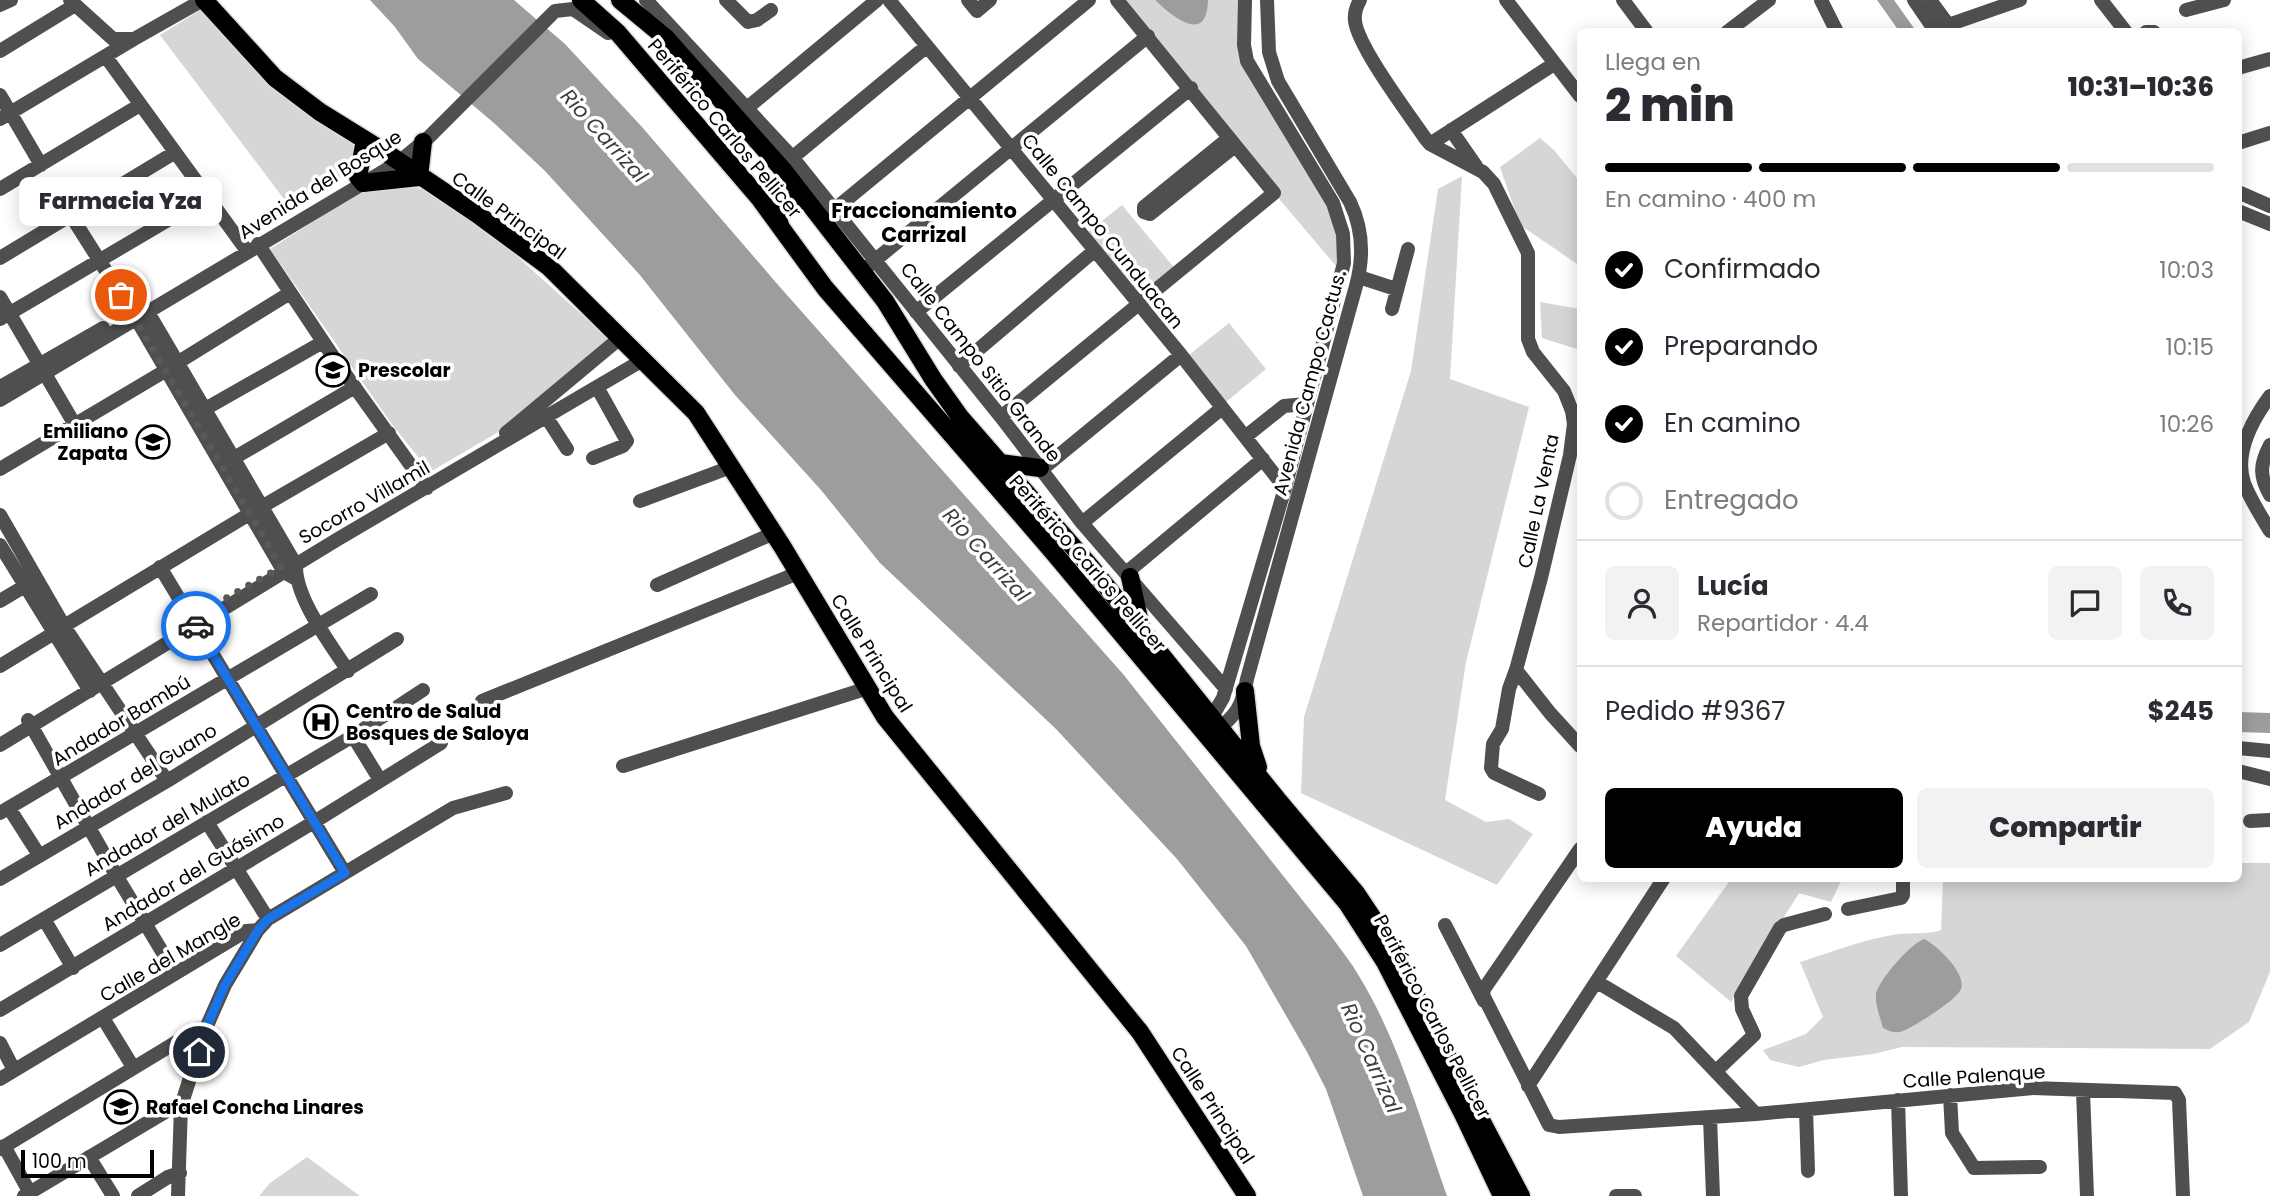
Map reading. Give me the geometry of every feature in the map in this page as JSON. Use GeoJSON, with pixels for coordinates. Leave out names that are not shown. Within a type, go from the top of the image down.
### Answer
{"type":"FeatureCollection","features":[{"type":"Feature","properties":{"kind":"main road","name":"Calle Principal"},"geometry":{"type":"LineString","coordinates":[[203,0],[275,78],[549,267],[696,413],[774,533],[893,727],[1140,1032],[1247,1196]]}},
{"type":"Feature","properties":{"kind":"main road","name":"Periférico Carlos Pellicer"},"geometry":{"type":"LineString","coordinates":[[581,0],[609,24],[632,50],[760,200],[825,288],[1054,552],[1210,726],[1347,903],[1374,941],[1501,1194]]}},
{"type":"Feature","properties":{"kind":"main road"},"geometry":{"type":"LineString","coordinates":[[620,0],[666,38],[786,165],[809,203]]}},
{"type":"Feature","properties":{"kind":"main road"},"geometry":{"type":"LineString","coordinates":[[365,140],[360,180],[419,177],[425,137]]}},
{"type":"Feature","properties":{"kind":"main road"},"geometry":{"type":"LineString","coordinates":[[760,200],[769,203],[779,199],[786,188],[786,165]]}},
{"type":"Feature","properties":{"kind":"main road"},"geometry":{"type":"LineString","coordinates":[[780,225],[777,214],[785,202],[799,199],[828,214],[869,266],[885,301],[947,398],[1090,566],[1142,631],[1210,726],[1262,780],[1370,912],[1521,1196]]}},
{"type":"Feature","properties":{"kind":"main road"},"geometry":{"type":"LineString","coordinates":[[1000,463],[1040,469]]}},
{"type":"Feature","properties":{"kind":"main road"},"geometry":{"type":"LineString","coordinates":[[1128,575],[1142,631]]}},
{"type":"Feature","properties":{"kind":"main road"},"geometry":{"type":"LineString","coordinates":[[1245,691],[1251,746],[1262,780]]}},
{"type":"Feature","properties":{"kind":"street"},"geometry":{"type":"LineString","coordinates":[[0,5],[11,0]]}},
{"type":"Feature","properties":{"kind":"street"},"geometry":{"type":"LineString","coordinates":[[5,116],[203,0]]}},
{"type":"Feature","properties":{"kind":"street"},"geometry":{"type":"LineString","coordinates":[[646,0],[747,108],[786,165],[828,214],[1089,0]]}},
{"type":"Feature","properties":{"kind":"street"},"geometry":{"type":"LineString","coordinates":[[726,0],[748,22],[757,20],[771,10]]}},
{"type":"Feature","properties":{"kind":"street"},"geometry":{"type":"LineString","coordinates":[[747,108],[877,0]]}},
{"type":"Feature","properties":{"kind":"street","name":"Calle Campo Cunduacan"},"geometry":{"type":"LineString","coordinates":[[889,0],[1181,355],[1285,488]]}},
{"type":"Feature","properties":{"kind":"street"},"geometry":{"type":"LineString","coordinates":[[968,0],[977,11],[990,0]]}},
{"type":"Feature","properties":{"kind":"street"},"geometry":{"type":"LineString","coordinates":[[1001,417],[1274,193],[1118,0]]}},
{"type":"Feature","properties":{"kind":"street"},"geometry":{"type":"LineString","coordinates":[[1210,726],[1222,702],[1285,488],[1342,273],[1344,244],[1337,214],[1327,192],[1249,65],[1244,45],[1245,0]]}},
{"type":"Feature","properties":{"kind":"street","name":"Avenida Campo Cactus."},"geometry":{"type":"LineString","coordinates":[[1210,726],[1239,709],[1245,691],[1359,277],[1362,256],[1354,212],[1278,81],[1269,51],[1267,0]]}},
{"type":"Feature","properties":{"kind":"street","name":"Calle La Venta"},"geometry":{"type":"LineString","coordinates":[[1360,0],[1355,19],[1364,45],[1430,144],[1479,170],[1494,184],[1527,248],[1528,340],[1533,352],[1574,400],[1570,455],[1541,578],[1509,689],[1502,729],[1493,744],[1491,768],[1494,774],[1539,794]]}},
{"type":"Feature","properties":{"kind":"street"},"geometry":{"type":"LineString","coordinates":[[1506,0],[1577,92]]}},
{"type":"Feature","properties":{"kind":"street"},"geometry":{"type":"LineString","coordinates":[[1623,0],[1644,28]]}},
{"type":"Feature","properties":{"kind":"street"},"geometry":{"type":"LineString","coordinates":[[1732,28],[1769,0]]}},
{"type":"Feature","properties":{"kind":"street"},"geometry":{"type":"LineString","coordinates":[[1914,0],[1945,28]]}},
{"type":"Feature","properties":{"kind":"street"},"geometry":{"type":"LineString","coordinates":[[1930,0],[1945,28]]}},
{"type":"Feature","properties":{"kind":"street"},"geometry":{"type":"LineString","coordinates":[[1949,28],[2020,0]]}},
{"type":"Feature","properties":{"kind":"street"},"geometry":{"type":"LineString","coordinates":[[2101,0],[2123,28]]}},
{"type":"Feature","properties":{"kind":"street"},"geometry":{"type":"LineString","coordinates":[[2186,10],[2224,0]]}},
{"type":"Feature","properties":{"kind":"street"},"geometry":{"type":"LineString","coordinates":[[0,51],[72,3],[113,39],[134,39]]}},
{"type":"Feature","properties":{"kind":"street"},"geometry":{"type":"LineString","coordinates":[[1821,4],[1835,28]]}},
{"type":"Feature","properties":{"kind":"street","name":"Avenida del Bosque"},"geometry":{"type":"LineString","coordinates":[[0,387],[40,369],[140,313],[395,159],[425,137],[548,7],[573,9],[632,50]]}},
{"type":"Feature","properties":{"kind":"street"},"geometry":{"type":"LineString","coordinates":[[869,266],[1148,36]]}},
{"type":"Feature","properties":{"kind":"street"},"geometry":{"type":"LineString","coordinates":[[786,165],[927,46]]}},
{"type":"Feature","properties":{"kind":"street"},"geometry":{"type":"LineString","coordinates":[[106,57],[207,197],[290,293],[425,485]]}},
{"type":"Feature","properties":{"kind":"street"},"geometry":{"type":"LineString","coordinates":[[2242,67],[2270,59]]}},
{"type":"Feature","properties":{"kind":"street"},"geometry":{"type":"LineString","coordinates":[[1430,144],[1554,64]]}},
{"type":"Feature","properties":{"kind":"street"},"geometry":{"type":"LineString","coordinates":[[916,312],[1191,88]]}},
{"type":"Feature","properties":{"kind":"street"},"geometry":{"type":"LineString","coordinates":[[0,95],[5,116],[41,165]]}},
{"type":"Feature","properties":{"kind":"street"},"geometry":{"type":"LineString","coordinates":[[0,189],[140,105]]}},
{"type":"Feature","properties":{"kind":"street"},"geometry":{"type":"LineString","coordinates":[[1451,130],[1479,170]]}},
{"type":"Feature","properties":{"kind":"street"},"geometry":{"type":"LineString","coordinates":[[2242,142],[2270,133]]}},
{"type":"Feature","properties":{"kind":"street"},"geometry":{"type":"LineString","coordinates":[[1232,142],[1152,213],[1148,215],[1144,212],[1143,206],[1232,142]]}},
{"type":"Feature","properties":{"kind":"street"},"geometry":{"type":"LineString","coordinates":[[0,258],[174,153]]}},
{"type":"Feature","properties":{"kind":"street"},"geometry":{"type":"LineString","coordinates":[[2242,194],[2270,206]]}},
{"type":"Feature","properties":{"kind":"street"},"geometry":{"type":"LineString","coordinates":[[5,317],[207,197]]}},
{"type":"Feature","properties":{"kind":"street"},"geometry":{"type":"LineString","coordinates":[[2242,213],[2270,224]]}},
{"type":"Feature","properties":{"kind":"street"},"geometry":{"type":"LineString","coordinates":[[70,214],[99,261],[140,313],[257,510],[319,624],[348,671]]}},
{"type":"Feature","properties":{"kind":"street"},"geometry":{"type":"LineString","coordinates":[[1392,309],[1408,248]]}},
{"type":"Feature","properties":{"kind":"street"},"geometry":{"type":"LineString","coordinates":[[959,366],[1094,251]]}},
{"type":"Feature","properties":{"kind":"street","name":"Calle Campo Sitio Grande"},"geometry":{"type":"LineString","coordinates":[[869,266],[916,312],[1082,523],[1226,688]]}},
{"type":"Feature","properties":{"kind":"street"},"geometry":{"type":"LineString","coordinates":[[1359,277],[1396,289]]}},
{"type":"Feature","properties":{"kind":"street"},"geometry":{"type":"LineString","coordinates":[[0,469],[290,293]]}},
{"type":"Feature","properties":{"kind":"street"},"geometry":{"type":"LineString","coordinates":[[0,297],[5,317],[75,425]]}},
{"type":"Feature","properties":{"kind":"street","name":"Socorro Villamil"},"geometry":{"type":"LineString","coordinates":[[0,734],[29,722],[194,622],[290,569],[507,433],[620,338]]}},
{"type":"Feature","properties":{"kind":"street"},"geometry":{"type":"LineString","coordinates":[[205,409],[323,342]]}},
{"type":"Feature","properties":{"kind":"street"},"geometry":{"type":"LineString","coordinates":[[1040,469],[1181,355]]}},
{"type":"Feature","properties":{"kind":"street","name":"Socorro Villamil"},"geometry":{"type":"LineString","coordinates":[[425,485],[547,418],[641,361]]}},
{"type":"Feature","properties":{"kind":"street"},"geometry":{"type":"LineString","coordinates":[[171,367],[205,409],[234,458],[257,510]]}},
{"type":"Feature","properties":{"kind":"street","name":"Avenida del Bosque"},"geometry":{"type":"LineString","coordinates":[[0,400],[40,369]]}},
{"type":"Feature","properties":{"kind":"street"},"geometry":{"type":"LineString","coordinates":[[234,458],[355,387]]}},
{"type":"Feature","properties":{"kind":"street"},"geometry":{"type":"LineString","coordinates":[[593,458],[623,446],[627,440],[597,387]]}},
{"type":"Feature","properties":{"kind":"street"},"geometry":{"type":"LineString","coordinates":[[2242,458],[2252,424],[2270,396]]}},
{"type":"Feature","properties":{"kind":"street"},"geometry":{"type":"LineString","coordinates":[[1245,437],[1284,406],[1306,404]]}},
{"type":"Feature","properties":{"kind":"street"},"geometry":{"type":"LineString","coordinates":[[1082,523],[1222,408]]}},
{"type":"Feature","properties":{"kind":"street"},"geometry":{"type":"LineString","coordinates":[[547,418],[567,449]]}},
{"type":"Feature","properties":{"kind":"street"},"geometry":{"type":"LineString","coordinates":[[0,666],[160,567],[388,433]]}},
{"type":"Feature","properties":{"kind":"street"},"geometry":{"type":"LineString","coordinates":[[2269,448],[2261,471],[2270,495]]}},
{"type":"Feature","properties":{"kind":"street"},"geometry":{"type":"LineString","coordinates":[[1128,575],[1263,459]]}},
{"type":"Feature","properties":{"kind":"street"},"geometry":{"type":"LineString","coordinates":[[640,501],[731,467]]}},
{"type":"Feature","properties":{"kind":"street"},"geometry":{"type":"LineString","coordinates":[[2242,476],[2246,489],[2270,531]]}},
{"type":"Feature","properties":{"kind":"street"},"geometry":{"type":"LineString","coordinates":[[0,515],[4,533],[59,629],[87,688]]}},
{"type":"Feature","properties":{"kind":"street"},"geometry":{"type":"LineString","coordinates":[[657,585],[774,533]]}},
{"type":"Feature","properties":{"kind":"street"},"geometry":{"type":"LineString","coordinates":[[0,545],[25,586],[101,680],[167,780]]}},
{"type":"Feature","properties":{"kind":"street"},"geometry":{"type":"LineString","coordinates":[[160,567],[345,873]]}},
{"type":"Feature","properties":{"kind":"street"},"geometry":{"type":"LineString","coordinates":[[482,701],[799,573]]}},
{"type":"Feature","properties":{"kind":"street"},"geometry":{"type":"LineString","coordinates":[[0,601],[25,586]]}},
{"type":"Feature","properties":{"kind":"street","name":"Andador Bambú"},"geometry":{"type":"LineString","coordinates":[[4,811],[371,594]]}},
{"type":"Feature","properties":{"kind":"street","name":"Andador del Guano"},"geometry":{"type":"LineString","coordinates":[[0,879],[397,639]]}},
{"type":"Feature","properties":{"kind":"street"},"geometry":{"type":"LineString","coordinates":[[1517,667],[1519,676],[1577,737]]}},
{"type":"Feature","properties":{"kind":"street"},"geometry":{"type":"LineString","coordinates":[[623,766],[868,688]]}},
{"type":"Feature","properties":{"kind":"street","name":"Andador del Mulato"},"geometry":{"type":"LineString","coordinates":[[0,945],[353,736],[423,690]]}},
{"type":"Feature","properties":{"kind":"street"},"geometry":{"type":"LineString","coordinates":[[29,722],[175,973]]}},
{"type":"Feature","properties":{"kind":"street","name":"Socorro Villamil"},"geometry":{"type":"LineString","coordinates":[[0,745],[29,722]]}},
{"type":"Feature","properties":{"kind":"street"},"geometry":{"type":"LineString","coordinates":[[353,736],[380,780]]}},
{"type":"Feature","properties":{"kind":"street","name":"Andador del Guásimo"},"geometry":{"type":"LineString","coordinates":[[0,1010],[441,743]]}},
{"type":"Feature","properties":{"kind":"street"},"geometry":{"type":"LineString","coordinates":[[2243,748],[2270,751]]}},
{"type":"Feature","properties":{"kind":"street"},"geometry":{"type":"LineString","coordinates":[[2242,772],[2270,779]]}},
{"type":"Feature","properties":{"kind":"street","name":"Calle del Mangle"},"geometry":{"type":"LineString","coordinates":[[0,1079],[453,808],[506,793]]}},
{"type":"Feature","properties":{"kind":"street"},"geometry":{"type":"LineString","coordinates":[[4,811],[39,855]]}},
{"type":"Feature","properties":{"kind":"street"},"geometry":{"type":"LineString","coordinates":[[2250,821],[2270,820]]}},
{"type":"Feature","properties":{"kind":"street"},"geometry":{"type":"LineString","coordinates":[[178,1196],[181,1106],[206,1028],[225,985],[263,924],[236,868],[206,822]]}},
{"type":"Feature","properties":{"kind":"street"},"geometry":{"type":"LineString","coordinates":[[1484,1001],[1484,989],[1577,853]]}},
{"type":"Feature","properties":{"kind":"street"},"geometry":{"type":"LineString","coordinates":[[1445,925],[1528,1086],[1661,882]]}},
{"type":"Feature","properties":{"kind":"street"},"geometry":{"type":"LineString","coordinates":[[1848,909],[1900,898],[1903,895],[1903,882]]}},
{"type":"Feature","properties":{"kind":"street"},"geometry":{"type":"LineString","coordinates":[[1716,1071],[1754,1035],[1742,1009],[1741,996],[1780,928],[1825,914]]}},
{"type":"Feature","properties":{"kind":"street"},"geometry":{"type":"LineString","coordinates":[[44,919],[73,968]]}},
{"type":"Feature","properties":{"kind":"street"},"geometry":{"type":"LineString","coordinates":[[1597,982],[1674,1028],[1756,1114]]}},
{"type":"Feature","properties":{"kind":"street"},"geometry":{"type":"LineString","coordinates":[[103,1018],[133,1067]]}},
{"type":"Feature","properties":{"kind":"street"},"geometry":{"type":"LineString","coordinates":[[181,1106],[172,1108],[27,1194],[2,1147],[198,1029],[206,1028]]}},
{"type":"Feature","properties":{"kind":"street"},"geometry":{"type":"LineString","coordinates":[[0,1043],[14,1070]]}},
{"type":"Feature","properties":{"kind":"street","name":"Calle Palenque"},"geometry":{"type":"LineString","coordinates":[[1528,1086],[1545,1120],[1551,1126],[1710,1118],[2033,1088],[2177,1094],[2183,1196]]}},
{"type":"Feature","properties":{"kind":"street"},"geometry":{"type":"LineString","coordinates":[[2084,1091],[2087,1196]]}},
{"type":"Feature","properties":{"kind":"street"},"geometry":{"type":"LineString","coordinates":[[1950,1096],[1952,1133],[1974,1168],[2040,1167]]}},
{"type":"Feature","properties":{"kind":"street"},"geometry":{"type":"LineString","coordinates":[[1898,1100],[1901,1196]]}},
{"type":"Feature","properties":{"kind":"street"},"geometry":{"type":"LineString","coordinates":[[1806,1110],[1808,1171]]}},
{"type":"Feature","properties":{"kind":"street"},"geometry":{"type":"LineString","coordinates":[[1710,1118],[1713,1196]]}},
{"type":"Feature","properties":{"kind":"street"},"geometry":{"type":"LineString","coordinates":[[89,1157],[113,1196]]}},
{"type":"Feature","properties":{"kind":"street"},"geometry":{"type":"LineString","coordinates":[[138,1196],[168,1177],[180,1173]]}},
{"type":"Feature","properties":{"kind":"street"},"geometry":{"type":"LineString","coordinates":[[1615,1196],[1635,1196]]}},
{"type":"Feature","properties":{"kind":"shaded area"},"geometry":{"type":"Polygon","coordinates":[[[1117,0],[1245,0],[1244,45],[1333,203],[1342,273],[1274,193],[1117,0]]]}},
{"type":"Feature","properties":{"kind":"shaded area"},"geometry":{"type":"Polygon","coordinates":[[[205,7],[314,118],[359,149],[356,168],[290,207],[160,35],[205,7]]]}},
{"type":"Feature","properties":{"kind":"shaded area"},"geometry":{"type":"Polygon","coordinates":[[[1540,138],[1554,150],[1577,178],[1577,264],[1520,225],[1500,167],[1540,138]]]}},
{"type":"Feature","properties":{"kind":"shaded area"},"geometry":{"type":"Polygon","coordinates":[[[1462,176],[1450,379],[1529,407],[1466,662],[1445,800],[1486,822],[1509,819],[1533,834],[1497,885],[1301,793],[1304,717],[1411,371],[1438,189],[1462,176]]]}},
{"type":"Feature","properties":{"kind":"shaded area"},"geometry":{"type":"Polygon","coordinates":[[[396,181],[433,193],[510,250],[611,341],[500,431],[430,472],[391,423],[270,249],[358,193],[396,181]]]}},
{"type":"Feature","properties":{"kind":"shaded area"},"geometry":{"type":"Polygon","coordinates":[[[1122,205],[1177,271],[1138,303],[1083,236],[1122,205]]]}},
{"type":"Feature","properties":{"kind":"shaded area"},"geometry":{"type":"Polygon","coordinates":[[[1540,302],[1577,308],[1577,349],[1542,338],[1540,302]]]}},
{"type":"Feature","properties":{"kind":"shaded area"},"geometry":{"type":"Polygon","coordinates":[[[1229,323],[1266,369],[1226,402],[1189,355],[1229,323]]]}},
{"type":"Feature","properties":{"kind":"shaded area"},"geometry":{"type":"Polygon","coordinates":[[[2242,863],[2270,863],[2270,972],[2249,1022],[2210,1049],[1902,1047],[1873,1054],[1824,1060],[1799,1067],[1770,1060],[1763,1050],[1806,1034],[1823,1017],[1800,962],[1880,937],[1941,930],[1943,882],[2242,882],[2242,863]]]}},
{"type":"Feature","properties":{"kind":"shaded area"},"geometry":{"type":"Polygon","coordinates":[[[1729,882],[1841,882],[1831,902],[1799,893],[1731,1002],[1676,956],[1729,882]]]}},
{"type":"Feature","properties":{"kind":"shaded area"},"geometry":{"type":"Polygon","coordinates":[[[307,1157],[360,1196],[259,1196],[270,1183],[307,1157]]]}},
{"type":"Feature","properties":{"kind":"water","name":"Rio Carrizal"},"geometry":{"type":"Polygon","coordinates":[[[370,0],[514,0],[565,44],[642,127],[779,286],[1123,674],[1331,936],[1356,971],[1386,1028],[1409,1084],[1447,1196],[1363,1196],[1326,1089],[1307,1052],[1246,946],[1177,859],[1056,729],[880,563],[821,490],[735,395],[639,274],[545,171],[494,123],[418,59],[395,27],[370,0]]]}},
{"type":"Feature","properties":{"kind":"water"},"geometry":{"type":"Polygon","coordinates":[[[1155,0],[1208,0],[1202,22],[1195,24],[1179,19],[1155,0]]]}},
{"type":"Feature","properties":{"kind":"water"},"geometry":{"type":"Polygon","coordinates":[[[1877,0],[1894,0],[1914,28],[1897,28],[1877,0]]]}},
{"type":"Feature","properties":{"kind":"water"},"geometry":{"type":"Polygon","coordinates":[[[2242,712],[2270,713],[2270,733],[2242,732],[2242,712]]]}},
{"type":"Feature","properties":{"kind":"water"},"geometry":{"type":"Polygon","coordinates":[[[1924,939],[1936,947],[1955,968],[1962,983],[1961,989],[1944,1006],[1917,1024],[1900,1032],[1883,1028],[1877,1007],[1878,988],[1904,955],[1924,939]]]}},
{"type":"Feature","properties":{"kind":"way so far"},"geometry":{"type":"LineString","coordinates":[[121,295],[281,567],[191,618],[196,626]]}},
{"type":"Feature","properties":{"kind":"place","name":"Farmacia Yza"},"geometry":{"type":"Point","coordinates":[121,295]}},
{"type":"Feature","properties":{"kind":"place","name":"Prescolar"},"geometry":{"type":"Point","coordinates":[333,370]}},
{"type":"Feature","properties":{"kind":"place","name":"Emiliano Zapata"},"geometry":{"type":"Point","coordinates":[153,442]}},
{"type":"Feature","properties":{"kind":"place","name":"Centro de Salud Bosques de Saloya"},"geometry":{"type":"Point","coordinates":[321,722]}},
{"type":"Feature","properties":{"kind":"place","name":"Rafael Concha Linares"},"geometry":{"type":"Point","coordinates":[121,1107]}},
{"type":"Feature","properties":{"kind":"district","name":"Fraccionamiento Carrizal"},"geometry":{"type":"Point","coordinates":[924,223]}},
{"type":"Feature","properties":{"kind":"route"},"geometry":{"type":"LineString","coordinates":[[196,626],[345,873],[268,919],[258,930],[225,985],[206,1028],[199,1052]]}}]}
